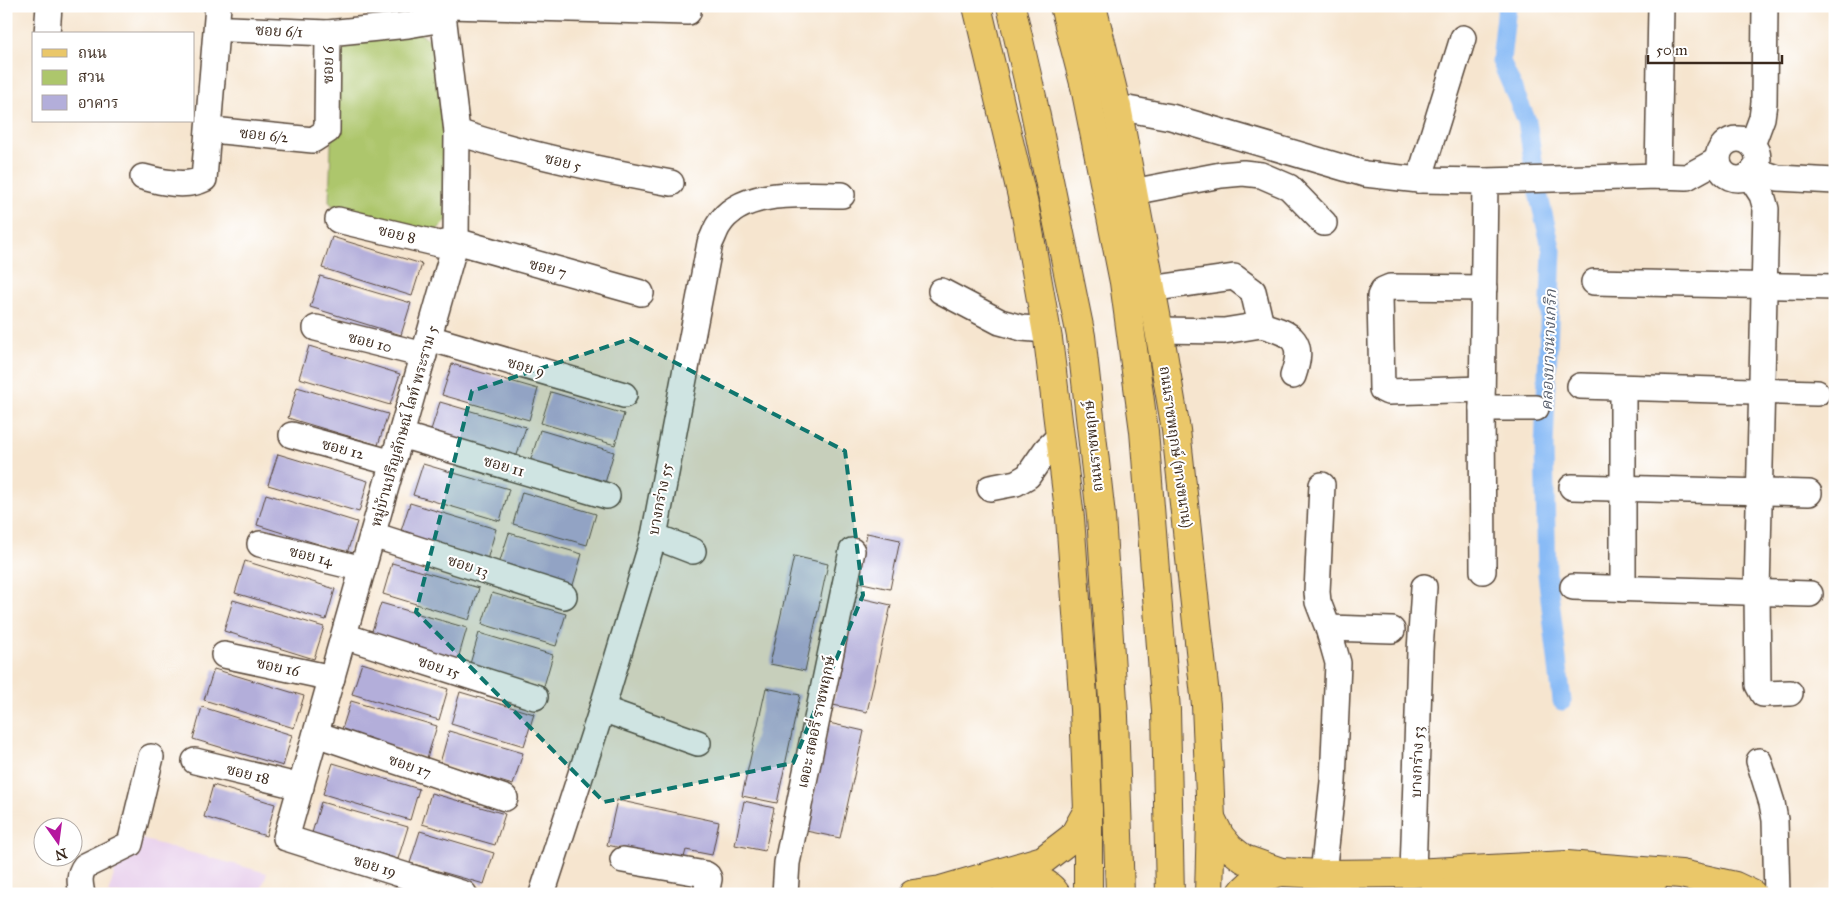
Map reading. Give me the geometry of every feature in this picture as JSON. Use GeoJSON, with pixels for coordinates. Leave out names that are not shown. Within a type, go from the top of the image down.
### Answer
{"type":"FeatureCollection","features":[{"type":"Feature","properties":{"kind":"main road"},"geometry":{"type":"LineString","coordinates":[[977,6],[1025,209],[1047,334],[1060,436],[1070,518],[1081,661],[1088,810],[1088,894]]}},
{"type":"Feature","properties":{"kind":"main road","name":"ถนนราชพฤกษ์"},"geometry":{"type":"LineString","coordinates":[[1011,6],[1032,97],[1080,336],[1101,516],[1114,716],[1120,894]]}},
{"type":"Feature","properties":{"kind":"main road"},"geometry":{"type":"LineString","coordinates":[[1064,6],[1085,87],[1122,273],[1144,431],[1166,710],[1170,894]]}},
{"type":"Feature","properties":{"kind":"main road","name":"ถนนราชพฤกษ์ (ทางขนาน)"},"geometry":{"type":"LineString","coordinates":[[1092,6],[1116,107],[1159,330],[1176,430],[1206,705],[1211,818],[1209,894]]}},
{"type":"Feature","properties":{"kind":"main road"},"geometry":{"type":"LineString","coordinates":[[1144,431],[1150,283]]}},
{"type":"Feature","properties":{"kind":"main road"},"geometry":{"type":"LineString","coordinates":[[1047,334],[1101,516]]}},
{"type":"Feature","properties":{"kind":"main road"},"geometry":{"type":"LineString","coordinates":[[941,890],[1043,860],[1074,837],[1088,810]]}},
{"type":"Feature","properties":{"kind":"main road"},"geometry":{"type":"LineString","coordinates":[[1211,818],[1220,836],[1230,848],[1244,859],[1281,872]]}},
{"type":"Feature","properties":{"kind":"main road"},"geometry":{"type":"LineString","coordinates":[[1241,894],[1249,883],[1260,877],[1281,872],[1323,874],[1413,873],[1567,865],[1680,874],[1735,886],[1752,894]]}},
{"type":"Feature","properties":{"kind":"main road"},"geometry":{"type":"LineString","coordinates":[[913,894],[1024,878],[1042,882],[1056,894]]}},
{"type":"Feature","properties":{"kind":"main road"},"geometry":{"type":"LineString","coordinates":[[1433,894],[1529,887],[1642,889],[1731,894]]}},
{"type":"Feature","properties":{"kind":"street"},"geometry":{"type":"LineString","coordinates":[[47,32],[49,6]]}},
{"type":"Feature","properties":{"kind":"street"},"geometry":{"type":"LineString","coordinates":[[143,177],[166,184],[198,182],[204,179],[218,6]]}},
{"type":"Feature","properties":{"kind":"street"},"geometry":{"type":"LineString","coordinates":[[1658,176],[1661,6]]}},
{"type":"Feature","properties":{"kind":"street"},"geometry":{"type":"LineString","coordinates":[[1752,145],[1762,118],[1764,103],[1765,6]]}},
{"type":"Feature","properties":{"kind":"street","name":"ซอย 6"},"geometry":{"type":"LineString","coordinates":[[307,140],[318,139],[327,131],[328,33],[408,25],[445,10],[463,8],[688,12]]}},
{"type":"Feature","properties":{"kind":"street","name":"หมู่บ้านปริญลักษณ์ ไลท์ พระราม 5"},"geometry":{"type":"LineString","coordinates":[[286,838],[456,241],[457,132],[445,10]]}},
{"type":"Feature","properties":{"kind":"street","name":"ซอย 6/1"},"geometry":{"type":"LineString","coordinates":[[230,29],[328,33]]}},
{"type":"Feature","properties":{"kind":"street"},"geometry":{"type":"LineString","coordinates":[[1419,180],[1463,38]]}},
{"type":"Feature","properties":{"kind":"street"},"geometry":{"type":"LineString","coordinates":[[1116,107],[1171,117],[1365,174],[1419,180],[1485,181],[1658,176],[1688,177],[1718,160]]}},
{"type":"Feature","properties":{"kind":"street","name":"ซอย 6/2"},"geometry":{"type":"LineString","coordinates":[[222,131],[307,140]]}},
{"type":"Feature","properties":{"kind":"street","name":"ซอย 5"},"geometry":{"type":"LineString","coordinates":[[457,132],[500,146],[595,169],[671,183]]}},
{"type":"Feature","properties":{"kind":"street"},"geometry":{"type":"LineString","coordinates":[[1740,139],[1752,145],[1758,157],[1751,172],[1740,178],[1730,176],[1722,171],[1718,160],[1720,150],[1730,141],[1740,139]]}},
{"type":"Feature","properties":{"kind":"street"},"geometry":{"type":"LineString","coordinates":[[1751,172],[1778,178],[1835,181]]}},
{"type":"Feature","properties":{"kind":"street"},"geometry":{"type":"LineString","coordinates":[[1751,172],[1762,195],[1766,209],[1757,592],[1758,685],[1759,690],[1763,694],[1790,693]]}},
{"type":"Feature","properties":{"kind":"street"},"geometry":{"type":"LineString","coordinates":[[1132,192],[1221,175],[1243,173],[1261,175],[1289,187],[1324,223]]}},
{"type":"Feature","properties":{"kind":"street"},"geometry":{"type":"LineString","coordinates":[[1483,571],[1482,398],[1485,181]]}},
{"type":"Feature","properties":{"kind":"street","name":"บางกร่าง 55"},"geometry":{"type":"LineString","coordinates":[[542,894],[602,709],[654,536],[710,243],[719,224],[734,210],[756,200],[786,195],[842,195]]}},
{"type":"Feature","properties":{"kind":"street","name":"ซอย 8"},"geometry":{"type":"LineString","coordinates":[[338,220],[439,244],[456,241]]}},
{"type":"Feature","properties":{"kind":"street","name":"ซอย 7"},"geometry":{"type":"LineString","coordinates":[[456,241],[641,293]]}},
{"type":"Feature","properties":{"kind":"street"},"geometry":{"type":"LineString","coordinates":[[1150,283],[1234,278],[1253,291],[1261,325]]}},
{"type":"Feature","properties":{"kind":"street"},"geometry":{"type":"LineString","coordinates":[[1594,282],[1835,287]]}},
{"type":"Feature","properties":{"kind":"street"},"geometry":{"type":"LineString","coordinates":[[1484,288],[1390,287],[1383,290],[1380,296],[1382,389],[1388,392],[1482,398],[1536,408]]}},
{"type":"Feature","properties":{"kind":"street"},"geometry":{"type":"LineString","coordinates":[[941,291],[1000,322],[1047,334]]}},
{"type":"Feature","properties":{"kind":"street"},"geometry":{"type":"LineString","coordinates":[[1159,330],[1224,331],[1261,325],[1285,333],[1296,343],[1299,351],[1293,376]]}},
{"type":"Feature","properties":{"kind":"street","name":"ซอย 10"},"geometry":{"type":"LineString","coordinates":[[316,328],[426,346]]}},
{"type":"Feature","properties":{"kind":"street","name":"ซอย 9"},"geometry":{"type":"LineString","coordinates":[[426,346],[624,395]]}},
{"type":"Feature","properties":{"kind":"street"},"geometry":{"type":"LineString","coordinates":[[1580,386],[1817,393]]}},
{"type":"Feature","properties":{"kind":"street"},"geometry":{"type":"LineString","coordinates":[[1622,388],[1623,588]]}},
{"type":"Feature","properties":{"kind":"street","name":"ซอย 12"},"geometry":{"type":"LineString","coordinates":[[292,435],[393,462]]}},
{"type":"Feature","properties":{"kind":"street","name":"ซอย 11"},"geometry":{"type":"LineString","coordinates":[[401,435],[607,496]]}},
{"type":"Feature","properties":{"kind":"street"},"geometry":{"type":"LineString","coordinates":[[990,488],[1016,484],[1028,476],[1046,450],[1060,436]]}},
{"type":"Feature","properties":{"kind":"street"},"geometry":{"type":"LineString","coordinates":[[1322,485],[1317,592],[1318,602],[1338,663],[1334,782],[1323,874]]}},
{"type":"Feature","properties":{"kind":"street"},"geometry":{"type":"LineString","coordinates":[[1572,487],[1809,493]]}},
{"type":"Feature","properties":{"kind":"street","name":"ซอย 13"},"geometry":{"type":"LineString","coordinates":[[372,535],[564,596]]}},
{"type":"Feature","properties":{"kind":"street"},"geometry":{"type":"LineString","coordinates":[[654,536],[693,551]]}},
{"type":"Feature","properties":{"kind":"street","name":"ซอย 14"},"geometry":{"type":"LineString","coordinates":[[260,544],[363,569]]}},
{"type":"Feature","properties":{"kind":"street","name":"เดอะ สตอรี่ ราชพฤกษ์"},"geometry":{"type":"LineString","coordinates":[[786,894],[786,862],[852,551]]}},
{"type":"Feature","properties":{"kind":"street","name":"บางกร่าง 53"},"geometry":{"type":"LineString","coordinates":[[1413,873],[1420,651],[1424,587]]}},
{"type":"Feature","properties":{"kind":"street"},"geometry":{"type":"LineString","coordinates":[[1573,587],[1810,594]]}},
{"type":"Feature","properties":{"kind":"street"},"geometry":{"type":"LineString","coordinates":[[1328,628],[1392,630]]}},
{"type":"Feature","properties":{"kind":"street","name":"ซอย 15"},"geometry":{"type":"LineString","coordinates":[[344,636],[535,697]]}},
{"type":"Feature","properties":{"kind":"street","name":"ซอย 16"},"geometry":{"type":"LineString","coordinates":[[224,655],[332,678]]}},
{"type":"Feature","properties":{"kind":"street"},"geometry":{"type":"LineString","coordinates":[[602,709],[698,743]]}},
{"type":"Feature","properties":{"kind":"street","name":"ซอย 17"},"geometry":{"type":"LineString","coordinates":[[316,734],[505,798]]}},
{"type":"Feature","properties":{"kind":"street"},"geometry":{"type":"LineString","coordinates":[[82,894],[80,871],[84,866],[130,844],[150,756]]}},
{"type":"Feature","properties":{"kind":"street","name":"ซอย 18"},"geometry":{"type":"LineString","coordinates":[[195,761],[301,787]]}},
{"type":"Feature","properties":{"kind":"street"},"geometry":{"type":"LineString","coordinates":[[1759,761],[1772,803],[1775,820],[1777,894]]}},
{"type":"Feature","properties":{"kind":"street","name":"ซอย 19"},"geometry":{"type":"LineString","coordinates":[[286,838],[464,894]]}},
{"type":"Feature","properties":{"kind":"street"},"geometry":{"type":"LineString","coordinates":[[622,860],[706,874],[709,879],[706,894]]}},
{"type":"Feature","properties":{"kind":"highlighted area"},"geometry":{"type":"Polygon","coordinates":[[[630,339],[845,451],[863,595],[793,763],[604,802],[416,612],[472,391],[630,339]]]}},
{"type":"Feature","properties":{"kind":"shaded area"},"geometry":{"type":"Polygon","coordinates":[[[126,835],[267,873],[260,894],[108,894],[126,835]]]}},
{"type":"Feature","properties":{"kind":"green space"},"geometry":{"type":"Polygon","coordinates":[[[416,31],[437,44],[450,217],[434,233],[343,215],[329,202],[335,37],[416,31]]]}},
{"type":"Feature","properties":{"kind":"building"},"geometry":{"type":"Polygon","coordinates":[[[332,237],[422,264],[412,296],[322,268],[332,237]]]}},
{"type":"Feature","properties":{"kind":"building"},"geometry":{"type":"Polygon","coordinates":[[[320,276],[411,303],[401,335],[310,307],[320,276]]]}},
{"type":"Feature","properties":{"kind":"building"},"geometry":{"type":"Polygon","coordinates":[[[309,346],[400,374],[390,405],[299,378],[309,346]]]}},
{"type":"Feature","properties":{"kind":"building"},"geometry":{"type":"Polygon","coordinates":[[[452,364],[538,389],[529,420],[442,395],[452,364]]]}},
{"type":"Feature","properties":{"kind":"building"},"geometry":{"type":"Polygon","coordinates":[[[297,387],[388,414],[378,445],[288,418],[297,387]]]}},
{"type":"Feature","properties":{"kind":"building"},"geometry":{"type":"Polygon","coordinates":[[[551,392],[624,414],[615,445],[541,423],[551,392]]]}},
{"type":"Feature","properties":{"kind":"building"},"geometry":{"type":"Polygon","coordinates":[[[440,402],[526,427],[516,458],[430,433],[440,402]]]}},
{"type":"Feature","properties":{"kind":"building"},"geometry":{"type":"Polygon","coordinates":[[[540,430],[614,452],[605,483],[530,462],[540,430]]]}},
{"type":"Feature","properties":{"kind":"building"},"geometry":{"type":"Polygon","coordinates":[[[278,454],[368,481],[359,512],[268,485],[278,454]]]}},
{"type":"Feature","properties":{"kind":"building"},"geometry":{"type":"Polygon","coordinates":[[[423,464],[509,489],[500,521],[413,495],[423,464]]]}},
{"type":"Feature","properties":{"kind":"building"},"geometry":{"type":"Polygon","coordinates":[[[522,492],[596,514],[587,545],[513,524],[522,492]]]}},
{"type":"Feature","properties":{"kind":"building"},"geometry":{"type":"Polygon","coordinates":[[[266,494],[357,522],[347,553],[257,525],[266,494]]]}},
{"type":"Feature","properties":{"kind":"building"},"geometry":{"type":"Polygon","coordinates":[[[410,503],[496,529],[487,560],[400,534],[410,503]]]}},
{"type":"Feature","properties":{"kind":"building"},"geometry":{"type":"Polygon","coordinates":[[[509,533],[582,554],[573,585],[499,564],[509,533]]]}},
{"type":"Feature","properties":{"kind":"building"},"geometry":{"type":"Polygon","coordinates":[[[867,533],[900,540],[890,589],[858,582],[867,533]]]}},
{"type":"Feature","properties":{"kind":"building"},"geometry":{"type":"Polygon","coordinates":[[[794,556],[828,564],[805,671],[770,664],[794,556]]]}},
{"type":"Feature","properties":{"kind":"building"},"geometry":{"type":"Polygon","coordinates":[[[245,561],[335,589],[326,620],[235,593],[245,561]]]}},
{"type":"Feature","properties":{"kind":"building"},"geometry":{"type":"Polygon","coordinates":[[[392,563],[479,588],[469,620],[383,594],[392,563]]]}},
{"type":"Feature","properties":{"kind":"building"},"geometry":{"type":"Polygon","coordinates":[[[492,593],[566,614],[556,646],[482,624],[492,593]]]}},
{"type":"Feature","properties":{"kind":"building"},"geometry":{"type":"Polygon","coordinates":[[[856,597],[891,605],[867,712],[833,705],[856,597]]]}},
{"type":"Feature","properties":{"kind":"building"},"geometry":{"type":"Polygon","coordinates":[[[233,600],[324,627],[314,659],[224,631],[233,600]]]}},
{"type":"Feature","properties":{"kind":"building"},"geometry":{"type":"Polygon","coordinates":[[[381,603],[467,628],[458,659],[371,634],[381,603]]]}},
{"type":"Feature","properties":{"kind":"building"},"geometry":{"type":"Polygon","coordinates":[[[479,633],[553,655],[544,686],[470,664],[479,633]]]}},
{"type":"Feature","properties":{"kind":"building"},"geometry":{"type":"Polygon","coordinates":[[[362,663],[448,689],[439,720],[352,694],[362,663]]]}},
{"type":"Feature","properties":{"kind":"building"},"geometry":{"type":"Polygon","coordinates":[[[214,669],[304,696],[294,728],[204,700],[214,669]]]}},
{"type":"Feature","properties":{"kind":"building"},"geometry":{"type":"Polygon","coordinates":[[[766,688],[800,695],[777,803],[742,796],[766,688]]]}},
{"type":"Feature","properties":{"kind":"building"},"geometry":{"type":"Polygon","coordinates":[[[460,692],[534,714],[524,746],[451,724],[460,692]]]}},
{"type":"Feature","properties":{"kind":"building"},"geometry":{"type":"Polygon","coordinates":[[[351,701],[437,726],[427,758],[341,732],[351,701]]]}},
{"type":"Feature","properties":{"kind":"building"},"geometry":{"type":"Polygon","coordinates":[[[202,707],[292,735],[283,766],[193,739],[202,707]]]}},
{"type":"Feature","properties":{"kind":"building"},"geometry":{"type":"Polygon","coordinates":[[[829,723],[864,731],[840,838],[806,831],[829,723]]]}},
{"type":"Feature","properties":{"kind":"building"},"geometry":{"type":"Polygon","coordinates":[[[449,731],[523,753],[513,785],[440,763],[449,731]]]}},
{"type":"Feature","properties":{"kind":"building"},"geometry":{"type":"Polygon","coordinates":[[[333,763],[419,789],[410,820],[323,794],[333,763]]]}},
{"type":"Feature","properties":{"kind":"building"},"geometry":{"type":"Polygon","coordinates":[[[213,785],[275,804],[266,836],[204,817],[213,785]]]}},
{"type":"Feature","properties":{"kind":"building"},"geometry":{"type":"Polygon","coordinates":[[[431,793],[505,814],[495,845],[422,824],[431,793]]]}},
{"type":"Feature","properties":{"kind":"building"},"geometry":{"type":"Polygon","coordinates":[[[617,800],[719,822],[712,855],[686,850],[683,861],[607,845],[617,800]]]}},
{"type":"Feature","properties":{"kind":"building"},"geometry":{"type":"Polygon","coordinates":[[[744,801],[774,808],[765,851],[735,845],[744,801]]]}},
{"type":"Feature","properties":{"kind":"building"},"geometry":{"type":"Polygon","coordinates":[[[321,802],[408,827],[398,859],[312,833],[321,802]]]}},
{"type":"Feature","properties":{"kind":"building"},"geometry":{"type":"Polygon","coordinates":[[[420,831],[494,853],[484,884],[410,863],[420,831]]]}},
{"type":"Feature","properties":{"kind":"waterway","name":"คลองบางนางเกริก"},"geometry":{"type":"LineString","coordinates":[[1507,6],[1501,61],[1527,121],[1538,193],[1552,251],[1544,447],[1547,574],[1562,701]]}}]}
